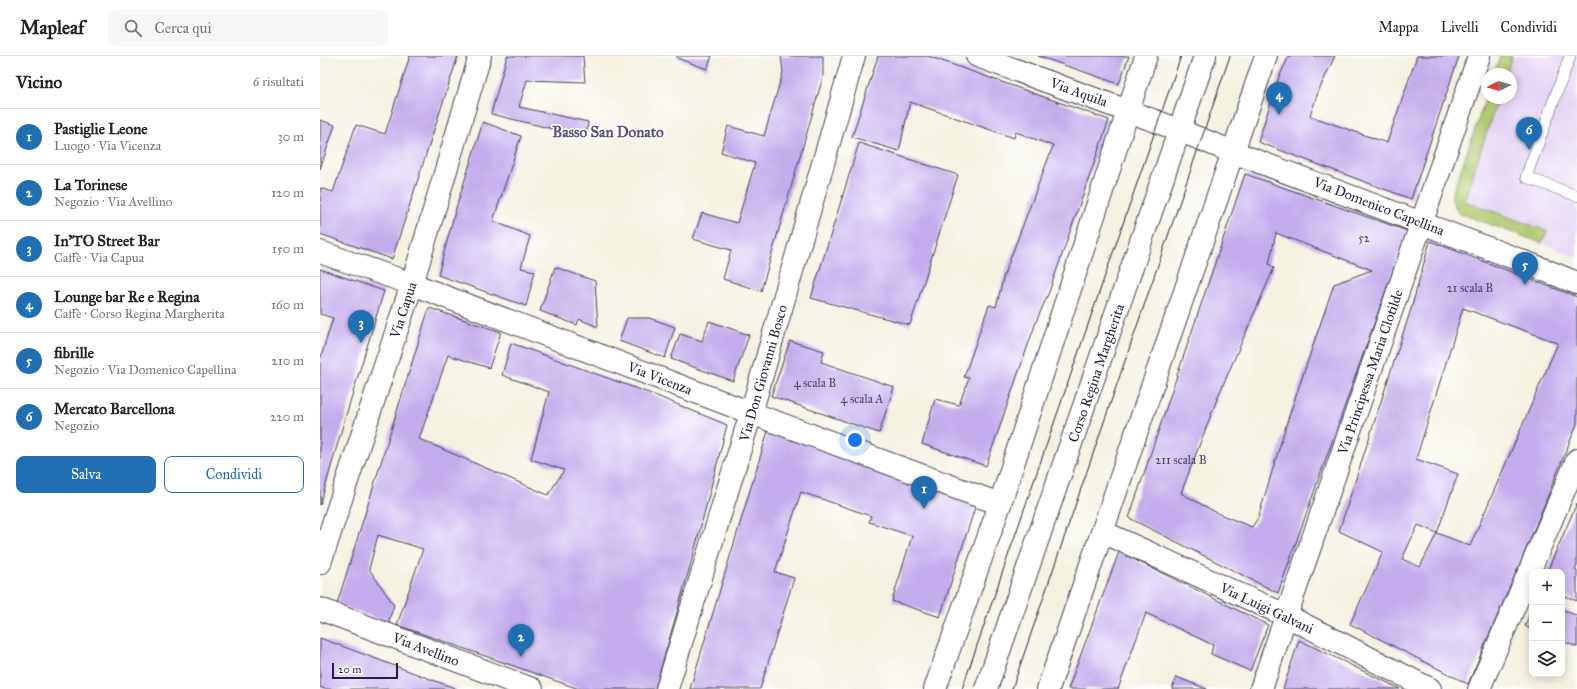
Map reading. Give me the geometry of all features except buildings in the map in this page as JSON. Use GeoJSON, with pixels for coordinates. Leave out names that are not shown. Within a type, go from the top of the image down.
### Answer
{"type":"FeatureCollection","features":[{"type":"Feature","properties":{"kind":"street","name":"Via Capua"},"geometry":{"type":"LineString","coordinates":[[320,563],[412,284],[480,56]]}},
{"type":"Feature","properties":{"kind":"street","name":"Via Don Giovanni Bosco"},"geometry":{"type":"LineString","coordinates":[[667,689],[751,413],[854,56]]}},
{"type":"Feature","properties":{"kind":"street","name":"Via Aquila"},"geometry":{"type":"LineString","coordinates":[[977,56],[1180,130]]}},
{"type":"Feature","properties":{"kind":"street"},"geometry":{"type":"LineString","coordinates":[[935,689],[1000,504],[1146,56]]}},
{"type":"Feature","properties":{"kind":"street","name":"Corso Regina Margherita"},"geometry":{"type":"LineString","coordinates":[[986,689],[1205,56]]}},
{"type":"Feature","properties":{"kind":"street"},"geometry":{"type":"LineString","coordinates":[[1048,689],[1266,56]]}},
{"type":"Feature","properties":{"kind":"street","name":"Via Principessa Maria Clotilde"},"geometry":{"type":"LineString","coordinates":[[1261,689],[1479,56]]}},
{"type":"Feature","properties":{"kind":"street","name":"Via Domenico Capellina"},"geometry":{"type":"LineString","coordinates":[[1180,130],[1233,152],[1421,222],[1577,283]]}},
{"type":"Feature","properties":{"kind":"street","name":"Via Vicenza"},"geometry":{"type":"LineString","coordinates":[[320,252],[412,284],[751,413],[1000,504]]}},
{"type":"Feature","properties":{"kind":"street"},"geometry":{"type":"LineString","coordinates":[[1479,689],[1577,460]]}},
{"type":"Feature","properties":{"kind":"street","name":"Via Luigi Galvani"},"geometry":{"type":"LineString","coordinates":[[1102,532],[1287,616],[1430,689]]}},
{"type":"Feature","properties":{"kind":"street","name":"Via Avellino"},"geometry":{"type":"LineString","coordinates":[[320,609],[496,683],[532,689]]}},
{"type":"Feature","properties":{"kind":"lane"},"geometry":{"type":"LineString","coordinates":[[1570,56],[1526,177],[1577,196]]}},
{"type":"Feature","properties":{"kind":"shaded area"},"geometry":{"type":"Polygon","coordinates":[[[1512,56],[1577,56],[1577,257],[1542,243],[1547,231],[1463,201],[1496,104],[1517,104],[1517,68],[1508,68],[1512,56]]]}},
{"type":"Feature","properties":{"kind":"green space"},"geometry":{"type":"Polygon","coordinates":[[[1500,56],[1512,56],[1508,68],[1496,68],[1500,56]]]}},
{"type":"Feature","properties":{"kind":"green space"},"geometry":{"type":"Polygon","coordinates":[[[1484,104],[1496,104],[1464,201],[1547,231],[1542,243],[1458,213],[1451,198],[1484,104]]]}},
{"type":"Feature","properties":{"kind":"tram line"},"geometry":{"type":"LineString","coordinates":[[962,689],[1181,56]]}},
{"type":"Feature","properties":{"kind":"tram line"},"geometry":{"type":"LineString","coordinates":[[1012,689],[1230,56]]}},
{"type":"Feature","properties":{"kind":"place","name":"Lounge bar Re e Regina"},"geometry":{"type":"Point","coordinates":[1279,115]}},
{"type":"Feature","properties":{"kind":"place","name":"Mercato Barcellona"},"geometry":{"type":"Point","coordinates":[1529,150]}},
{"type":"Feature","properties":{"kind":"place","name":"fibrille"},"geometry":{"type":"Point","coordinates":[1525,285]}},
{"type":"Feature","properties":{"kind":"place","name":"In'TO Street Bar"},"geometry":{"type":"Point","coordinates":[361,343]}},
{"type":"Feature","properties":{"kind":"place","name":"Pastiglie Leone"},"geometry":{"type":"Point","coordinates":[924,509]}},
{"type":"Feature","properties":{"kind":"place","name":"La Torinese"},"geometry":{"type":"Point","coordinates":[521,657]}},
{"type":"Feature","properties":{"kind":"district","name":"Basso San Donato"},"geometry":{"type":"Point","coordinates":[608,132]}}]}
